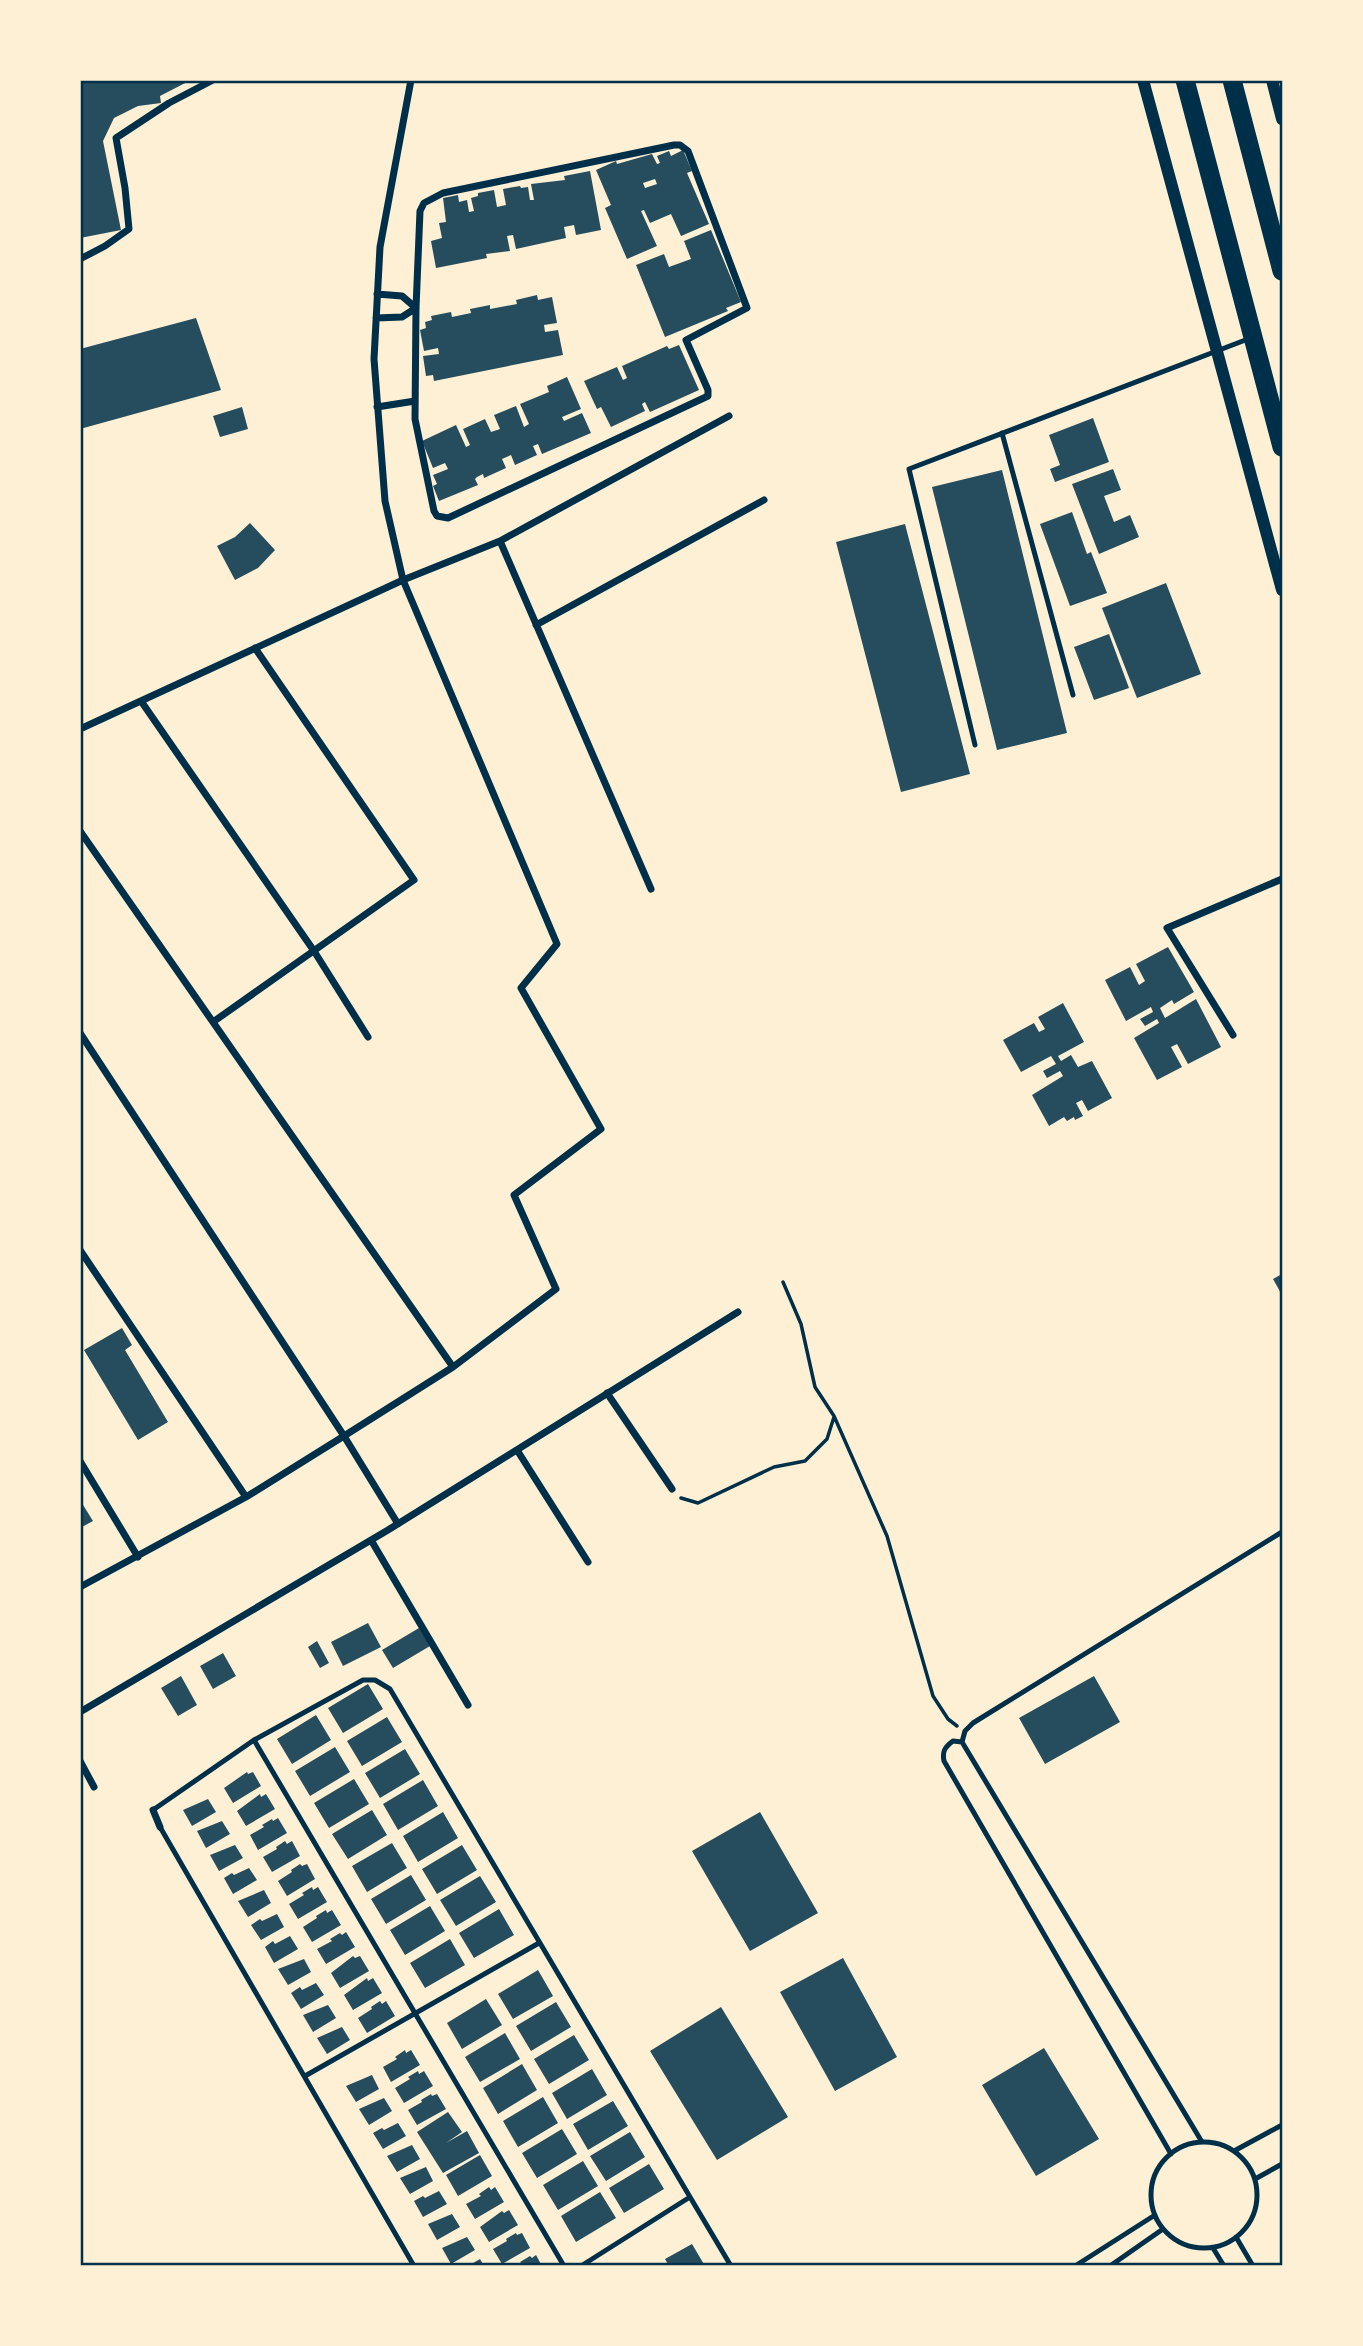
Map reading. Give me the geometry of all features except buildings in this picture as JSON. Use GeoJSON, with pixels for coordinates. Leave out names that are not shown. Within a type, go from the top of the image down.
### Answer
{"type":"FeatureCollection","features":[{"type":"Feature","properties":{"kind":"highway"},"geometry":{"type":"LineString","coordinates":[[1185,80],[1283,446]]}},
{"type":"Feature","properties":{"kind":"highway"},"geometry":{"type":"LineString","coordinates":[[1232,80],[1283,271]]}},
{"type":"Feature","properties":{"kind":"street"},"geometry":{"type":"LineString","coordinates":[[80,258],[105,246],[129,229],[116,138],[169,103],[213,80]]}},
{"type":"Feature","properties":{"kind":"street"},"geometry":{"type":"LineString","coordinates":[[80,1587],[246,1497],[344,1436],[453,1367],[556,1289],[514,1195],[601,1129],[521,988],[557,944],[403,580],[386,501],[373,359],[380,247],[411,80]]}},
{"type":"Feature","properties":{"kind":"street"},"geometry":{"type":"LineString","coordinates":[[1143,80],[1283,590]]}},
{"type":"Feature","properties":{"kind":"street"},"geometry":{"type":"LineString","coordinates":[[1272,80],[1283,119]]}},
{"type":"Feature","properties":{"kind":"street"},"geometry":{"type":"LineString","coordinates":[[680,145],[688,151],[747,308],[686,340],[708,390],[706,398],[448,518],[437,516],[434,511],[416,429],[416,308],[420,211],[424,203],[432,197],[680,145]]}},
{"type":"Feature","properties":{"kind":"street"},"geometry":{"type":"LineString","coordinates":[[377,294],[402,296],[416,308]]}},
{"type":"Feature","properties":{"kind":"street"},"geometry":{"type":"LineString","coordinates":[[376,318],[402,317],[416,308]]}},
{"type":"Feature","properties":{"kind":"street"},"geometry":{"type":"LineString","coordinates":[[377,407],[415,401]]}},
{"type":"Feature","properties":{"kind":"street"},"geometry":{"type":"LineString","coordinates":[[80,729],[403,580],[500,541],[729,416]]}},
{"type":"Feature","properties":{"kind":"street"},"geometry":{"type":"LineString","coordinates":[[536,625],[764,500]]}},
{"type":"Feature","properties":{"kind":"street"},"geometry":{"type":"LineString","coordinates":[[500,541],[651,889]]}},
{"type":"Feature","properties":{"kind":"street"},"geometry":{"type":"LineString","coordinates":[[214,1022],[414,880],[255,648]]}},
{"type":"Feature","properties":{"kind":"street"},"geometry":{"type":"LineString","coordinates":[[141,701],[314,951],[368,1037]]}},
{"type":"Feature","properties":{"kind":"street"},"geometry":{"type":"LineString","coordinates":[[80,831],[453,1367]]}},
{"type":"Feature","properties":{"kind":"street"},"geometry":{"type":"LineString","coordinates":[[1233,1035],[1167,928],[1283,879]]}},
{"type":"Feature","properties":{"kind":"street"},"geometry":{"type":"LineString","coordinates":[[80,1033],[344,1436],[398,1524]]}},
{"type":"Feature","properties":{"kind":"street"},"geometry":{"type":"LineString","coordinates":[[80,1250],[246,1497]]}},
{"type":"Feature","properties":{"kind":"street"},"geometry":{"type":"LineString","coordinates":[[80,1712],[371,1541],[738,1312]]}},
{"type":"Feature","properties":{"kind":"street"},"geometry":{"type":"LineString","coordinates":[[607,1394],[673,1489]]}},
{"type":"Feature","properties":{"kind":"street"},"geometry":{"type":"LineString","coordinates":[[517,1450],[588,1562]]}},
{"type":"Feature","properties":{"kind":"street"},"geometry":{"type":"LineString","coordinates":[[80,1461],[138,1557]]}},
{"type":"Feature","properties":{"kind":"street"},"geometry":{"type":"LineString","coordinates":[[371,1541],[468,1705]]}},
{"type":"Feature","properties":{"kind":"street"},"geometry":{"type":"LineString","coordinates":[[80,1761],[94,1787]]}},
{"type":"Feature","properties":{"kind":"street"},"geometry":{"type":"LineString","coordinates":[[153,1810],[160,1827]]}},
{"type":"Feature","properties":{"kind":"lane"},"geometry":{"type":"LineString","coordinates":[[975,746],[909,468],[1254,337]]}},
{"type":"Feature","properties":{"kind":"lane"},"geometry":{"type":"LineString","coordinates":[[1002,433],[1073,695]]}},
{"type":"Feature","properties":{"kind":"lane"},"geometry":{"type":"LineString","coordinates":[[1202,2142],[962,1742],[965,1731],[973,1723],[1283,1532]]}},
{"type":"Feature","properties":{"kind":"lane"},"geometry":{"type":"LineString","coordinates":[[153,1810],[254,1740],[363,1680],[375,1680],[390,1689],[731,2266]]}},
{"type":"Feature","properties":{"kind":"lane"},"geometry":{"type":"LineString","coordinates":[[254,1740],[565,2266]]}},
{"type":"Feature","properties":{"kind":"lane"},"geometry":{"type":"LineString","coordinates":[[962,1742],[953,1741],[946,1746],[944,1761],[1171,2154]]}},
{"type":"Feature","properties":{"kind":"lane"},"geometry":{"type":"LineString","coordinates":[[160,1827],[414,2266]]}},
{"type":"Feature","properties":{"kind":"lane"},"geometry":{"type":"LineString","coordinates":[[305,2076],[539,1943]]}},
{"type":"Feature","properties":{"kind":"lane"},"geometry":{"type":"LineString","coordinates":[[1234,2151],[1283,2125]]}},
{"type":"Feature","properties":{"kind":"lane"},"geometry":{"type":"LineString","coordinates":[[1202,2142],[1234,2151],[1255,2179],[1256,2204],[1252,2216],[1236,2237],[1213,2248],[1190,2246],[1178,2241],[1163,2229],[1154,2215],[1153,2182],[1157,2171],[1171,2154],[1181,2147],[1202,2142]]}},
{"type":"Feature","properties":{"kind":"lane"},"geometry":{"type":"LineString","coordinates":[[1255,2179],[1283,2164]]}},
{"type":"Feature","properties":{"kind":"lane"},"geometry":{"type":"LineString","coordinates":[[581,2266],[690,2197]]}},
{"type":"Feature","properties":{"kind":"lane"},"geometry":{"type":"LineString","coordinates":[[1075,2266],[1154,2215]]}},
{"type":"Feature","properties":{"kind":"lane"},"geometry":{"type":"LineString","coordinates":[[1110,2266],[1163,2229]]}},
{"type":"Feature","properties":{"kind":"lane"},"geometry":{"type":"LineString","coordinates":[[1236,2237],[1253,2266]]}},
{"type":"Feature","properties":{"kind":"lane"},"geometry":{"type":"LineString","coordinates":[[1213,2248],[1224,2266]]}},
{"type":"Feature","properties":{"kind":"path"},"geometry":{"type":"LineString","coordinates":[[783,1283],[801,1324],[816,1387],[834,1416],[887,1536],[933,1696],[948,1720],[965,1731]]}},
{"type":"Feature","properties":{"kind":"path"},"geometry":{"type":"LineString","coordinates":[[673,1489],[683,1500],[698,1503],[774,1467],[805,1461],[827,1439],[834,1416]]}}]}
